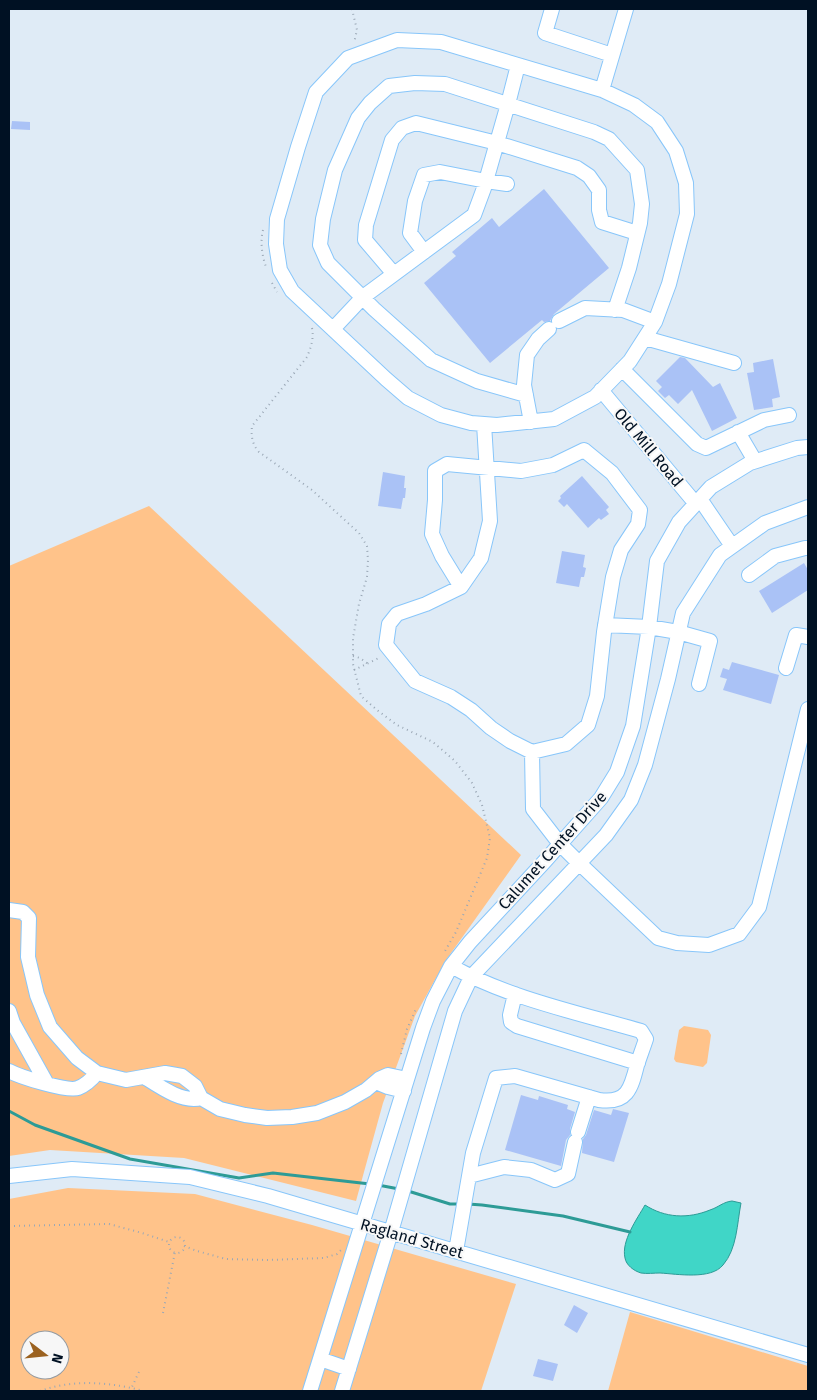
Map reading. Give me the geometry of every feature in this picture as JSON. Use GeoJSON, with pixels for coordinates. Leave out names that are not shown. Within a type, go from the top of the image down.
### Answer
{"type":"FeatureCollection","features":[{"type":"Feature","properties":{"kind":"street"},"geometry":{"type":"LineString","coordinates":[[552,9],[545,33],[612,55]]}},
{"type":"Feature","properties":{"kind":"street"},"geometry":{"type":"LineString","coordinates":[[602,90],[626,9]]}},
{"type":"Feature","properties":{"kind":"street"},"geometry":{"type":"LineString","coordinates":[[397,40],[441,42],[602,90],[634,105],[657,122],[676,151],[686,182],[687,214],[669,284],[655,322],[630,361],[595,397],[554,419],[531,422],[497,425],[471,423],[441,415],[408,398],[292,291],[280,270],[276,244],[277,219],[316,92],[348,58],[397,40]]}},
{"type":"Feature","properties":{"kind":"street"},"geometry":{"type":"LineString","coordinates":[[333,329],[363,298],[474,215],[486,181],[518,65]]}},
{"type":"Feature","properties":{"kind":"street"},"geometry":{"type":"LineString","coordinates":[[526,395],[477,381],[431,360],[328,263],[320,245],[323,219],[335,170],[358,118],[370,102],[389,86],[445,84],[609,138],[636,170],[642,204],[638,233],[615,310]]}},
{"type":"Feature","properties":{"kind":"street"},"geometry":{"type":"LineString","coordinates":[[394,274],[365,240],[366,225],[392,140],[402,128],[416,124],[497,143],[577,168],[589,176],[599,190],[599,210],[602,222],[638,233]]}},
{"type":"Feature","properties":{"kind":"street"},"geometry":{"type":"LineString","coordinates":[[424,252],[410,233],[415,201],[424,175],[440,172],[508,184]]}},
{"type":"Feature","properties":{"kind":"street"},"geometry":{"type":"LineString","coordinates":[[531,422],[524,385],[527,355],[538,339],[554,325],[585,308],[623,310],[655,322]]}},
{"type":"Feature","properties":{"kind":"street"},"geometry":{"type":"LineString","coordinates":[[645,338],[734,363]]}},
{"type":"Feature","properties":{"kind":"street"},"geometry":{"type":"LineString","coordinates":[[622,369],[697,444],[706,448],[764,420],[789,415]]}},
{"type":"Feature","properties":{"kind":"street","name":"Old Mill Road"},"geometry":{"type":"LineString","coordinates":[[601,390],[698,502],[732,546]]}},
{"type":"Feature","properties":{"kind":"street"},"geometry":{"type":"LineString","coordinates":[[461,587],[442,556],[432,534],[435,471],[447,464],[487,467],[521,471],[553,465],[584,450],[612,473],[640,510],[638,524],[621,550],[613,577],[605,625],[597,696],[588,725],[566,744],[532,752],[510,741],[452,697],[415,681],[386,644],[389,624],[397,614],[426,604],[461,587],[481,558],[490,521],[487,467],[484,424]]}},
{"type":"Feature","properties":{"kind":"street"},"geometry":{"type":"LineString","coordinates":[[738,432],[755,461]]}},
{"type":"Feature","properties":{"kind":"street","name":"Calumet Center Drive"},"geometry":{"type":"LineString","coordinates":[[314,1390],[320,1359],[423,1028],[446,962],[470,942],[560,844],[601,798],[617,772],[634,726],[657,561],[680,522],[711,488],[750,463],[797,448],[808,447]]}},
{"type":"Feature","properties":{"kind":"street","name":"Calumet Center Drive"},"geometry":{"type":"LineString","coordinates":[[342,1391],[391,1232],[455,1011],[471,977],[606,835],[630,800],[645,765],[683,613],[720,555],[765,523],[808,507]]}},
{"type":"Feature","properties":{"kind":"street"},"geometry":{"type":"LineString","coordinates":[[749,575],[775,556],[808,548]]}},
{"type":"Feature","properties":{"kind":"street"},"geometry":{"type":"LineString","coordinates":[[605,625],[649,627],[678,632],[710,641],[699,684]]}},
{"type":"Feature","properties":{"kind":"street"},"geometry":{"type":"LineString","coordinates":[[786,668],[796,635],[808,637]]}},
{"type":"Feature","properties":{"kind":"street"},"geometry":{"type":"LineString","coordinates":[[532,752],[533,809],[560,844],[658,938],[677,943],[709,945],[739,934],[759,907],[806,728],[808,709]]}},
{"type":"Feature","properties":{"kind":"street"},"geometry":{"type":"LineString","coordinates":[[620,766],[641,774]]}},
{"type":"Feature","properties":{"kind":"street"},"geometry":{"type":"LineString","coordinates":[[9,910],[23,912],[29,918],[28,957],[37,995],[50,1027],[77,1058],[97,1073],[126,1080],[146,1078],[165,1073],[182,1076],[195,1086],[201,1098],[220,1109],[267,1118],[317,1113],[345,1102],[388,1075],[406,1085]]}},
{"type":"Feature","properties":{"kind":"street"},"geometry":{"type":"LineString","coordinates":[[446,962],[471,977],[515,994],[641,1031],[646,1039],[632,1084],[622,1097],[610,1102],[515,1076],[496,1078],[473,1153],[456,1251]]}},
{"type":"Feature","properties":{"kind":"street"},"geometry":{"type":"LineString","coordinates":[[515,994],[510,1015],[511,1022],[517,1026],[638,1063]]}},
{"type":"Feature","properties":{"kind":"street"},"geometry":{"type":"LineString","coordinates":[[9,1011],[13,1024],[47,1084]]}},
{"type":"Feature","properties":{"kind":"street"},"geometry":{"type":"LineString","coordinates":[[9,1071],[18,1076],[47,1084],[77,1089],[87,1083],[97,1073]]}},
{"type":"Feature","properties":{"kind":"street"},"geometry":{"type":"LineString","coordinates":[[146,1078],[159,1087],[185,1098],[195,1100],[201,1098]]}},
{"type":"Feature","properties":{"kind":"street"},"geometry":{"type":"LineString","coordinates":[[469,1176],[504,1167],[531,1170],[555,1180],[568,1174],[589,1096]]}},
{"type":"Feature","properties":{"kind":"street","name":"Ragland Street"},"geometry":{"type":"LineString","coordinates":[[9,1176],[72,1169],[190,1177],[268,1196],[808,1355]]}},
{"type":"Feature","properties":{"kind":"street"},"geometry":{"type":"LineString","coordinates":[[320,1359],[348,1369]]}},
{"type":"Feature","properties":{"kind":"path"},"geometry":{"type":"LineString","coordinates":[[352,9],[357,30],[354,45]]}},
{"type":"Feature","properties":{"kind":"path"},"geometry":{"type":"LineString","coordinates":[[264,226],[262,234],[263,259],[268,273]]}},
{"type":"Feature","properties":{"kind":"path"},"geometry":{"type":"LineString","coordinates":[[271,280],[279,294]]}},
{"type":"Feature","properties":{"kind":"path"},"geometry":{"type":"LineString","coordinates":[[311,326],[313,334],[312,345],[307,357],[252,426],[251,435],[254,446],[259,452],[312,490],[359,533],[367,546],[367,578],[352,638],[354,670],[361,696],[397,725],[434,742],[455,761],[472,783],[482,805],[490,838],[487,858],[456,932],[446,962]]}},
{"type":"Feature","properties":{"kind":"path"},"geometry":{"type":"LineString","coordinates":[[354,670],[391,652]]}},
{"type":"Feature","properties":{"kind":"path"},"geometry":{"type":"LineString","coordinates":[[352,656],[360,658],[368,664]]}},
{"type":"Feature","properties":{"kind":"path"},"geometry":{"type":"LineString","coordinates":[[401,1059],[407,1030],[417,1006]]}},
{"type":"Feature","properties":{"kind":"path"},"geometry":{"type":"LineString","coordinates":[[9,1226],[109,1224],[142,1232],[170,1242]]}},
{"type":"Feature","properties":{"kind":"path"},"geometry":{"type":"LineString","coordinates":[[178,1237],[184,1241],[184,1246],[180,1252],[175,1252],[170,1248],[170,1242],[173,1238],[178,1237]]}},
{"type":"Feature","properties":{"kind":"path"},"geometry":{"type":"LineString","coordinates":[[184,1246],[226,1259],[268,1260],[324,1258],[337,1254],[345,1247]]}},
{"type":"Feature","properties":{"kind":"path"},"geometry":{"type":"LineString","coordinates":[[164,1313],[175,1252]]}},
{"type":"Feature","properties":{"kind":"path"},"geometry":{"type":"LineString","coordinates":[[130,1391],[139,1372]]}},
{"type":"Feature","properties":{"kind":"path"},"geometry":{"type":"LineString","coordinates":[[40,1391],[72,1383],[103,1383],[144,1391]]}},
{"type":"Feature","properties":{"kind":"shaded area"},"geometry":{"type":"Polygon","coordinates":[[[149,506],[521,855],[446,960],[415,1016],[383,1103],[356,1201],[184,1158],[50,1150],[9,1156],[9,566],[149,506]]]}},
{"type":"Feature","properties":{"kind":"shaded area"},"geometry":{"type":"Polygon","coordinates":[[[684,1026],[708,1030],[711,1035],[707,1063],[703,1067],[676,1062],[674,1059],[679,1030],[684,1026]]]}},
{"type":"Feature","properties":{"kind":"shaded area"},"geometry":{"type":"Polygon","coordinates":[[[68,1188],[195,1194],[312,1225],[516,1284],[481,1391],[9,1391],[9,1199],[68,1188]]]}},
{"type":"Feature","properties":{"kind":"shaded area"},"geometry":{"type":"Polygon","coordinates":[[[732,1201],[741,1203],[736,1236],[728,1259],[718,1270],[693,1275],[643,1273],[633,1269],[627,1263],[624,1251],[627,1237],[645,1205],[660,1213],[685,1216],[702,1213],[732,1201]]]}},
{"type":"Feature","properties":{"kind":"shaded area"},"geometry":{"type":"Polygon","coordinates":[[[630,1312],[808,1366],[808,1391],[608,1391],[630,1312]]]}},
{"type":"Feature","properties":{"kind":"building"},"geometry":{"type":"Polygon","coordinates":[[[12,121],[30,122],[30,130],[11,129],[12,121]]]}},
{"type":"Feature","properties":{"kind":"building"},"geometry":{"type":"Polygon","coordinates":[[[544,189],[609,268],[554,314],[550,321],[544,322],[542,320],[490,363],[424,283],[456,256],[452,252],[492,218],[499,227],[544,189]]]}},
{"type":"Feature","properties":{"kind":"building"},"geometry":{"type":"Polygon","coordinates":[[[680,357],[685,358],[713,387],[720,383],[737,418],[712,431],[692,390],[678,404],[669,395],[665,398],[658,391],[662,387],[656,381],[680,357]]]}},
{"type":"Feature","properties":{"kind":"building"},"geometry":{"type":"Polygon","coordinates":[[[773,359],[780,397],[772,399],[773,407],[754,410],[747,373],[754,372],[753,363],[773,359]]]}},
{"type":"Feature","properties":{"kind":"building"},"geometry":{"type":"Polygon","coordinates":[[[383,472],[405,476],[405,498],[403,498],[401,509],[378,506],[383,472]]]}},
{"type":"Feature","properties":{"kind":"building"},"geometry":{"type":"Polygon","coordinates":[[[582,476],[609,507],[606,510],[609,514],[601,520],[599,518],[588,528],[567,504],[564,507],[558,501],[561,498],[560,496],[582,476]]]}},
{"type":"Feature","properties":{"kind":"building"},"geometry":{"type":"Polygon","coordinates":[[[562,551],[585,555],[583,567],[586,568],[584,577],[581,577],[579,587],[556,583],[562,551]]]}},
{"type":"Feature","properties":{"kind":"building"},"geometry":{"type":"Polygon","coordinates":[[[804,563],[808,570],[808,590],[772,613],[759,591],[804,563]]]}},
{"type":"Feature","properties":{"kind":"building"},"geometry":{"type":"Polygon","coordinates":[[[732,662],[779,675],[771,704],[723,690],[727,679],[720,677],[723,668],[729,670],[732,662]]]}},
{"type":"Feature","properties":{"kind":"building"},"geometry":{"type":"Polygon","coordinates":[[[521,1095],[538,1100],[539,1096],[568,1105],[567,1109],[575,1112],[570,1135],[566,1140],[561,1166],[505,1150],[521,1095]]]}},
{"type":"Feature","properties":{"kind":"building"},"geometry":{"type":"Polygon","coordinates":[[[613,1109],[629,1113],[614,1162],[582,1153],[583,1139],[594,1110],[611,1115],[613,1109]]]}},
{"type":"Feature","properties":{"kind":"building"},"geometry":{"type":"Polygon","coordinates":[[[574,1305],[588,1313],[577,1333],[564,1325],[574,1305]]]}},
{"type":"Feature","properties":{"kind":"building"},"geometry":{"type":"Polygon","coordinates":[[[538,1359],[558,1364],[553,1381],[533,1376],[538,1359]]]}},
{"type":"Feature","properties":{"kind":"waterway"},"geometry":{"type":"LineString","coordinates":[[9,1111],[35,1125],[130,1159],[239,1178],[273,1173],[370,1184]]}},
{"type":"Feature","properties":{"kind":"waterway"},"geometry":{"type":"LineString","coordinates":[[378,1185],[399,1189]]}},
{"type":"Feature","properties":{"kind":"waterway"},"geometry":{"type":"LineString","coordinates":[[408,1191],[450,1204],[459,1204]]}},
{"type":"Feature","properties":{"kind":"waterway"},"geometry":{"type":"LineString","coordinates":[[468,1204],[563,1216],[630,1232]]}}]}
